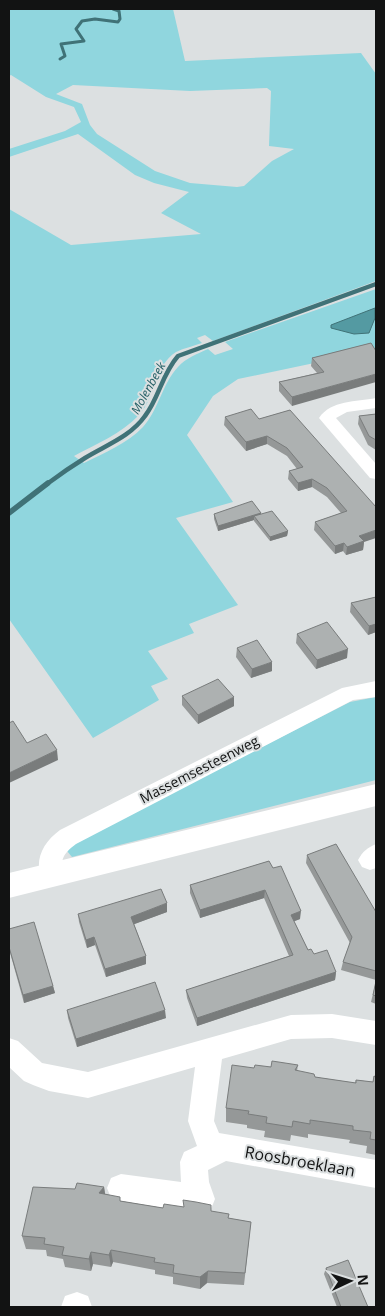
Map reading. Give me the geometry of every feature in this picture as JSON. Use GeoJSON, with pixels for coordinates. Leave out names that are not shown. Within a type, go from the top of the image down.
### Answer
{"type":"FeatureCollection","features":[{"type":"Feature","properties":{"kind":"main road"},"geometry":{"type":"LineString","coordinates":[[9,886],[376,795]]}},
{"type":"Feature","properties":{"kind":"street"},"geometry":{"type":"LineString","coordinates":[[376,403],[340,410],[330,414],[327,418],[376,474]]}},
{"type":"Feature","properties":{"kind":"street","name":"Massemsesteenweg"},"geometry":{"type":"LineString","coordinates":[[51,876],[48,863],[52,852],[59,843],[68,837],[349,693],[376,689]]}},
{"type":"Feature","properties":{"kind":"street"},"geometry":{"type":"LineString","coordinates":[[9,1050],[34,1072],[49,1078],[88,1085],[291,1027],[332,1026],[376,1033]]}},
{"type":"Feature","properties":{"kind":"street","name":"Roosbroeklaan"},"geometry":{"type":"LineString","coordinates":[[210,1051],[202,1121],[210,1145],[376,1174]]}},
{"type":"Feature","properties":{"kind":"street"},"geometry":{"type":"LineString","coordinates":[[121,1188],[201,1199],[195,1182],[194,1162],[224,1148]]}},
{"type":"Feature","properties":{"kind":"shaded area"},"geometry":{"type":"Polygon","coordinates":[[[9,9],[173,9],[185,61],[361,53],[376,74],[376,281],[213,341],[205,335],[197,338],[202,343],[176,352],[163,365],[145,408],[132,422],[74,456],[84,463],[137,433],[153,412],[173,374],[181,364],[192,356],[208,349],[215,355],[233,349],[225,342],[376,289],[376,350],[238,379],[213,396],[187,435],[233,502],[176,518],[238,605],[189,624],[194,633],[148,651],[168,679],[151,686],[159,700],[93,738],[9,619],[9,209],[71,245],[201,234],[161,213],[189,192],[154,183],[135,175],[78,134],[9,157],[9,149],[65,131],[81,122],[74,107],[46,97],[11,75],[9,76],[9,9]],[[73,85],[56,94],[82,104],[90,125],[97,134],[155,171],[190,183],[244,186],[272,161],[294,149],[269,146],[271,91],[267,88],[190,91],[73,85]]]}},
{"type":"Feature","properties":{"kind":"shaded area"},"geometry":{"type":"Polygon","coordinates":[[[375,308],[375,318],[369,333],[354,334],[331,328],[331,325],[375,308]]]}},
{"type":"Feature","properties":{"kind":"shaded area"},"geometry":{"type":"Polygon","coordinates":[[[376,697],[376,780],[72,857],[67,851],[72,844],[350,702],[376,697]]]}},
{"type":"Feature","properties":{"kind":"building"},"geometry":{"type":"Polygon","coordinates":[[[371,343],[376,351],[376,374],[292,397],[279,382],[324,372],[312,358],[371,343]]]}},
{"type":"Feature","properties":{"kind":"building"},"geometry":{"type":"Polygon","coordinates":[[[251,409],[259,419],[290,410],[376,507],[376,530],[359,536],[364,541],[347,547],[344,543],[335,546],[315,522],[347,511],[327,488],[312,479],[298,483],[289,471],[303,467],[287,448],[267,436],[246,442],[225,417],[251,409]]]}},
{"type":"Feature","properties":{"kind":"building"},"geometry":{"type":"Polygon","coordinates":[[[376,414],[376,440],[369,436],[359,416],[376,414]]]}},
{"type":"Feature","properties":{"kind":"building"},"geometry":{"type":"Polygon","coordinates":[[[252,501],[261,513],[218,526],[214,514],[252,501]]]}},
{"type":"Feature","properties":{"kind":"building"},"geometry":{"type":"Polygon","coordinates":[[[272,511],[288,531],[270,537],[254,516],[272,511]]]}},
{"type":"Feature","properties":{"kind":"building"},"geometry":{"type":"Polygon","coordinates":[[[376,597],[376,624],[369,626],[351,603],[376,597]]]}},
{"type":"Feature","properties":{"kind":"building"},"geometry":{"type":"Polygon","coordinates":[[[327,622],[348,649],[317,660],[297,634],[327,622]]]}},
{"type":"Feature","properties":{"kind":"building"},"geometry":{"type":"Polygon","coordinates":[[[257,640],[272,662],[252,669],[237,648],[257,640]]]}},
{"type":"Feature","properties":{"kind":"building"},"geometry":{"type":"Polygon","coordinates":[[[218,679],[234,697],[198,715],[182,696],[218,679]]]}},
{"type":"Feature","properties":{"kind":"building"},"geometry":{"type":"Polygon","coordinates":[[[13,721],[27,743],[46,734],[57,750],[9,773],[9,723],[13,721]]]}},
{"type":"Feature","properties":{"kind":"building"},"geometry":{"type":"Polygon","coordinates":[[[336,844],[376,912],[376,971],[343,962],[352,937],[307,855],[336,844]]]}},
{"type":"Feature","properties":{"kind":"building"},"geometry":{"type":"Polygon","coordinates":[[[269,861],[273,868],[281,866],[301,911],[291,915],[308,950],[311,949],[314,954],[327,950],[336,972],[197,1018],[186,990],[293,955],[265,890],[200,910],[190,885],[269,861]]]}},
{"type":"Feature","properties":{"kind":"building"},"geometry":{"type":"Polygon","coordinates":[[[161,889],[167,903],[131,917],[146,956],[105,969],[94,937],[86,940],[78,914],[161,889]]]}},
{"type":"Feature","properties":{"kind":"building"},"geometry":{"type":"Polygon","coordinates":[[[34,922],[53,986],[23,995],[9,947],[9,929],[34,922]]]}},
{"type":"Feature","properties":{"kind":"building"},"geometry":{"type":"Polygon","coordinates":[[[376,981],[376,996],[373,995],[376,981]]]}},
{"type":"Feature","properties":{"kind":"building"},"geometry":{"type":"Polygon","coordinates":[[[155,982],[165,1010],[76,1039],[67,1010],[155,982]]]}},
{"type":"Feature","properties":{"kind":"building"},"geometry":{"type":"Polygon","coordinates":[[[272,1061],[298,1065],[295,1070],[314,1074],[315,1077],[356,1083],[356,1080],[373,1082],[374,1076],[376,1077],[376,1140],[370,1139],[371,1132],[353,1130],[353,1126],[310,1120],[310,1124],[293,1121],[292,1127],[266,1123],[267,1117],[248,1114],[249,1111],[226,1108],[232,1065],[254,1068],[255,1065],[271,1067],[272,1061]]]}},
{"type":"Feature","properties":{"kind":"building"},"geometry":{"type":"Polygon","coordinates":[[[77,1183],[104,1187],[99,1193],[120,1197],[120,1201],[163,1208],[164,1204],[184,1207],[183,1200],[196,1202],[211,1205],[211,1211],[229,1214],[228,1218],[251,1222],[245,1273],[208,1271],[200,1277],[173,1273],[174,1265],[154,1262],[155,1258],[111,1250],[109,1255],[91,1252],[89,1259],[62,1255],[64,1247],[44,1244],[45,1238],[22,1236],[33,1187],[75,1189],[77,1183]]]}},
{"type":"Feature","properties":{"kind":"building"},"geometry":{"type":"Polygon","coordinates":[[[348,1260],[368,1307],[341,1307],[326,1268],[348,1260]]]}},
{"type":"Feature","properties":{"kind":"waterway"},"geometry":{"type":"LineString","coordinates":[[60,59],[65,56],[61,44],[84,41],[76,29],[82,21],[95,19],[118,22],[120,19],[119,11],[113,9]]}},
{"type":"Feature","properties":{"kind":"waterway","name":"Molenbeek"},"geometry":{"type":"LineString","coordinates":[[47,484],[80,461],[132,430],[150,409],[168,370],[178,356],[376,284]]}},
{"type":"Feature","properties":{"kind":"waterway","name":"Molenbeek"},"geometry":{"type":"LineString","coordinates":[[9,513],[48,483]]}}]}
